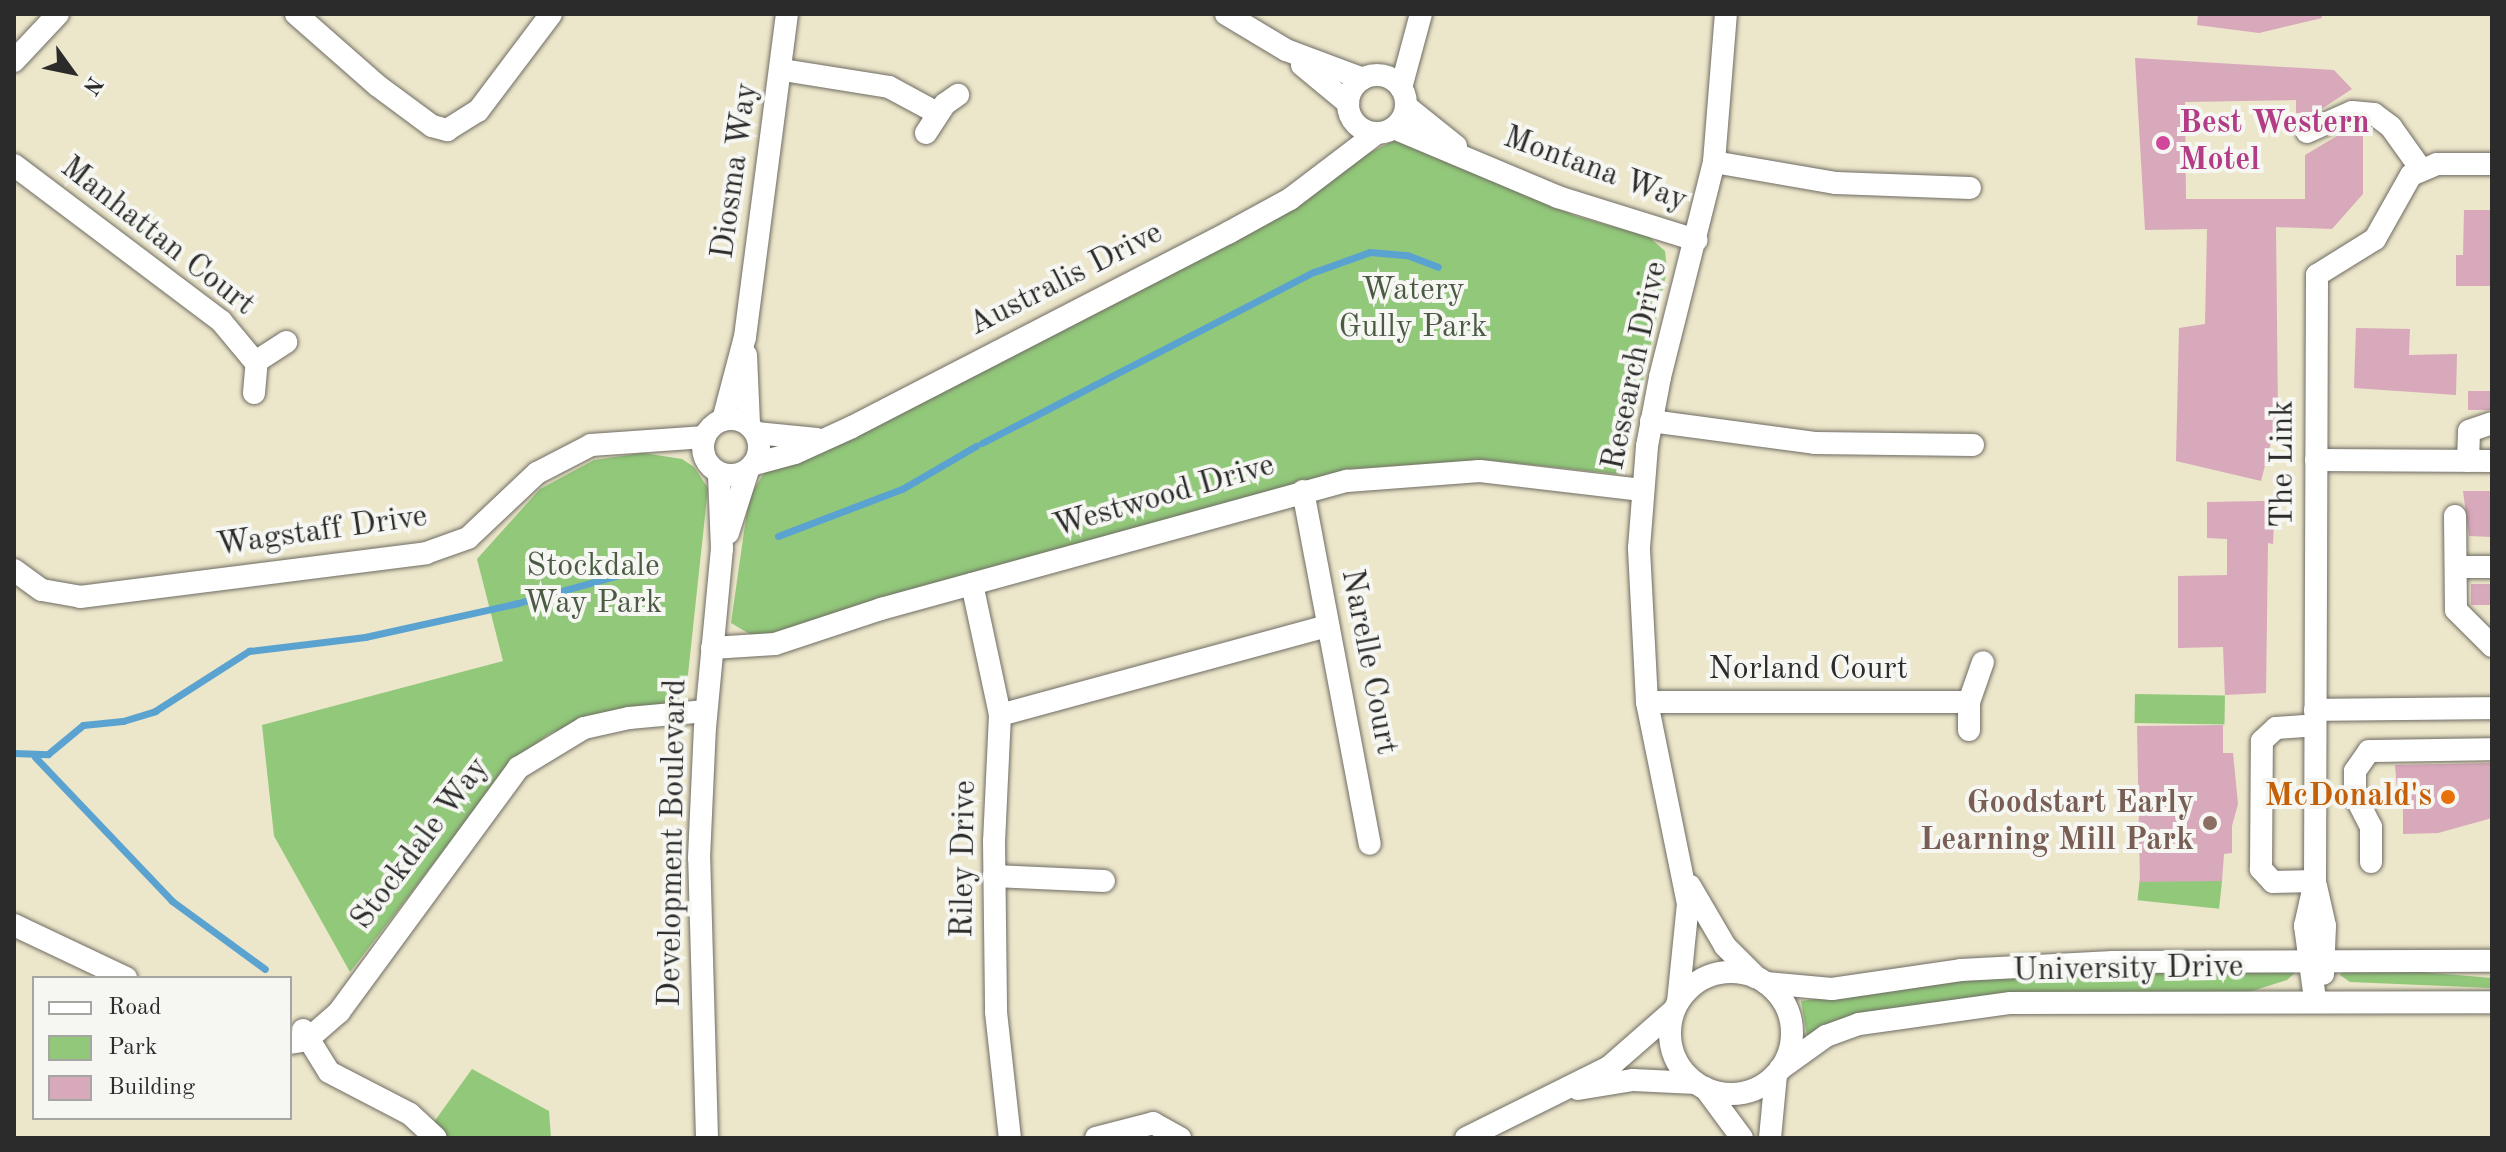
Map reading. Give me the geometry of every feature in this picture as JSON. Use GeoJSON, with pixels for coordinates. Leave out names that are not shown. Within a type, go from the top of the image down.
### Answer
{"type":"FeatureCollection","features":[{"type":"Feature","properties":{"kind":"street"},"geometry":{"type":"LineString","coordinates":[[14,61],[58,14]]}},
{"type":"Feature","properties":{"kind":"street"},"geometry":{"type":"LineString","coordinates":[[296,14],[378,86],[432,126],[447,130],[478,111],[551,14]]}},
{"type":"Feature","properties":{"kind":"street","name":"Diosma Way"},"geometry":{"type":"LineString","coordinates":[[723,420],[745,337],[783,70],[787,14]]}},
{"type":"Feature","properties":{"kind":"street"},"geometry":{"type":"LineString","coordinates":[[1226,14],[1286,50],[1349,110]]}},
{"type":"Feature","properties":{"kind":"street","name":"Research Drive"},"geometry":{"type":"LineString","coordinates":[[1676,1005],[1689,930],[1684,874],[1658,775],[1647,702],[1638,591],[1642,490],[1651,421],[1714,162],[1726,14]]}},
{"type":"Feature","properties":{"kind":"street"},"geometry":{"type":"LineString","coordinates":[[1331,170],[1349,110],[1370,77],[1418,21]]}},
{"type":"Feature","properties":{"kind":"street"},"geometry":{"type":"LineString","coordinates":[[1385,131],[1404,97],[1418,21]]}},
{"type":"Feature","properties":{"kind":"street"},"geometry":{"type":"LineString","coordinates":[[1286,50],[1370,77]]}},
{"type":"Feature","properties":{"kind":"street"},"geometry":{"type":"LineString","coordinates":[[783,70],[889,87],[937,113]]}},
{"type":"Feature","properties":{"kind":"street","name":"Montana Way"},"geometry":{"type":"LineString","coordinates":[[1370,77],[1404,97],[1473,159]]}},
{"type":"Feature","properties":{"kind":"street"},"geometry":{"type":"LineString","coordinates":[[926,133],[937,113],[958,95]]}},
{"type":"Feature","properties":{"kind":"street","name":"Montana Way"},"geometry":{"type":"LineString","coordinates":[[1349,110],[1362,129],[1385,131],[1473,159],[1596,211],[1696,240]]}},
{"type":"Feature","properties":{"kind":"street"},"geometry":{"type":"LineString","coordinates":[[2307,132],[2352,112],[2374,114],[2391,127],[2421,169],[2437,164],[2492,164]]}},
{"type":"Feature","properties":{"kind":"street","name":"Australis Drive"},"geometry":{"type":"LineString","coordinates":[[710,456],[751,467],[826,439],[1240,226],[1331,170],[1385,131]]}},
{"type":"Feature","properties":{"kind":"street"},"geometry":{"type":"LineString","coordinates":[[1714,162],[1836,183],[1970,188]]}},
{"type":"Feature","properties":{"kind":"street","name":"Manhattan Court"},"geometry":{"type":"LineString","coordinates":[[14,165],[221,321],[256,363],[254,393]]}},
{"type":"Feature","properties":{"kind":"street","name":"The Link"},"geometry":{"type":"LineString","coordinates":[[2315,999],[2316,962],[2305,926],[2315,881],[2317,275],[2375,239],[2411,175],[2421,169]]}},
{"type":"Feature","properties":{"kind":"street","name":"Diosma Way"},"geometry":{"type":"LineString","coordinates":[[745,337],[752,429],[759,450],[751,467]]}},
{"type":"Feature","properties":{"kind":"street","name":"Manhattan Court"},"geometry":{"type":"LineString","coordinates":[[256,363],[286,342]]}},
{"type":"Feature","properties":{"kind":"street"},"geometry":{"type":"LineString","coordinates":[[710,456],[723,420],[752,429],[826,439]]}},
{"type":"Feature","properties":{"kind":"street"},"geometry":{"type":"LineString","coordinates":[[1651,421],[1815,443],[1973,445]]}},
{"type":"Feature","properties":{"kind":"street"},"geometry":{"type":"LineString","coordinates":[[2468,461],[2469,431],[2492,423]]}},
{"type":"Feature","properties":{"kind":"street","name":"Wagstaff Drive"},"geometry":{"type":"LineString","coordinates":[[14,570],[42,590],[80,597],[426,553],[468,538],[515,491],[566,456],[615,440],[661,440],[710,456]]}},
{"type":"Feature","properties":{"kind":"street","name":"Development Boulevard"},"geometry":{"type":"LineString","coordinates":[[707,1138],[699,941],[706,720],[722,549],[710,456]]}},
{"type":"Feature","properties":{"kind":"street"},"geometry":{"type":"LineString","coordinates":[[2316,460],[2492,461]]}},
{"type":"Feature","properties":{"kind":"street","name":"Development Boulevard"},"geometry":{"type":"LineString","coordinates":[[722,549],[751,467]]}},
{"type":"Feature","properties":{"kind":"street","name":"Westwood Drive"},"geometry":{"type":"LineString","coordinates":[[712,648],[775,644],[972,584],[1303,491],[1389,475],[1480,471],[1642,490]]}},
{"type":"Feature","properties":{"kind":"street","name":"Narelle Court"},"geometry":{"type":"LineString","coordinates":[[1303,491],[1370,844]]}},
{"type":"Feature","properties":{"kind":"street"},"geometry":{"type":"LineString","coordinates":[[2455,516],[2456,610],[2492,646]]}},
{"type":"Feature","properties":{"kind":"street"},"geometry":{"type":"LineString","coordinates":[[2456,567],[2492,567]]}},
{"type":"Feature","properties":{"kind":"street","name":"Riley Drive"},"geometry":{"type":"LineString","coordinates":[[972,584],[1000,715],[994,876],[996,1012],[1010,1138]]}},
{"type":"Feature","properties":{"kind":"street"},"geometry":{"type":"LineString","coordinates":[[1000,715],[1328,626]]}},
{"type":"Feature","properties":{"kind":"street"},"geometry":{"type":"LineString","coordinates":[[1969,730],[1969,702],[1983,662]]}},
{"type":"Feature","properties":{"kind":"street","name":"Norland Court"},"geometry":{"type":"LineString","coordinates":[[1647,702],[1969,702]]}},
{"type":"Feature","properties":{"kind":"street"},"geometry":{"type":"LineString","coordinates":[[2315,881],[2273,882],[2261,869],[2262,741],[2276,728],[2315,718],[2492,708]]}},
{"type":"Feature","properties":{"kind":"street","name":"Stockdale Way"},"geometry":{"type":"LineString","coordinates":[[297,1036],[326,1028],[518,768],[584,728],[647,717],[706,720]]}},
{"type":"Feature","properties":{"kind":"street"},"geometry":{"type":"LineString","coordinates":[[2371,862],[2373,836],[2365,811],[2368,775],[2364,759],[2373,748],[2492,749]]}},
{"type":"Feature","properties":{"kind":"street","name":"Research Drive"},"geometry":{"type":"LineString","coordinates":[[1684,874],[1725,946],[1762,980]]}},
{"type":"Feature","properties":{"kind":"street"},"geometry":{"type":"LineString","coordinates":[[994,876],[1104,881]]}},
{"type":"Feature","properties":{"kind":"street"},"geometry":{"type":"LineString","coordinates":[[14,925],[122,976]]}},
{"type":"Feature","properties":{"kind":"street","name":"University Drive"},"geometry":{"type":"LineString","coordinates":[[1762,980],[1832,989],[2021,965],[2489,959]]}},
{"type":"Feature","properties":{"kind":"street"},"geometry":{"type":"LineString","coordinates":[[1466,1138],[1565,1091],[1623,1057],[1713,974],[1743,973],[1762,980],[1785,1004],[1792,1030],[1778,1071],[1770,1138]]}},
{"type":"Feature","properties":{"kind":"street","name":"University Drive"},"geometry":{"type":"LineString","coordinates":[[1778,1071],[1805,1049],[1843,1029],[1942,1010],[2091,1000],[2492,1002]]}},
{"type":"Feature","properties":{"kind":"street"},"geometry":{"type":"LineString","coordinates":[[1676,1005],[1671,1044],[1679,1066],[1700,1086],[1742,1138]]}},
{"type":"Feature","properties":{"kind":"street"},"geometry":{"type":"LineString","coordinates":[[297,1036],[338,1079],[410,1114],[436,1138]]}},
{"type":"Feature","properties":{"kind":"street"},"geometry":{"type":"LineString","coordinates":[[1565,1091],[1633,1080],[1700,1086],[1735,1094],[1764,1084],[1778,1071]]}},
{"type":"Feature","properties":{"kind":"street"},"geometry":{"type":"LineString","coordinates":[[1096,1138],[1153,1123],[1180,1138]]}},
{"type":"Feature","properties":{"kind":"green space","name":"Watery Gully Park"},"geometry":{"type":"Polygon","coordinates":[[[1395,140],[1434,149],[1503,186],[1576,216],[1649,237],[1665,251],[1667,270],[1625,463],[1617,474],[1486,460],[1348,469],[767,634],[753,636],[731,623],[749,497],[766,470],[1302,203],[1357,159],[1395,140]]]}},
{"type":"Feature","properties":{"kind":"green space","name":"Stockdale Way Park"},"geometry":{"type":"Polygon","coordinates":[[[643,453],[682,459],[694,467],[708,488],[686,693],[675,704],[590,717],[549,734],[512,762],[350,972],[274,836],[262,725],[503,661],[477,559],[540,489],[594,460],[643,453]]]}},
{"type":"Feature","properties":{"kind":"green space"},"geometry":{"type":"Polygon","coordinates":[[[2135,694],[2225,696],[2224,725],[2134,723],[2135,694]]]}},
{"type":"Feature","properties":{"kind":"green space"},"geometry":{"type":"Polygon","coordinates":[[[2140,872],[2222,881],[2219,909],[2138,900],[2140,872]]]}},
{"type":"Feature","properties":{"kind":"green space"},"geometry":{"type":"Polygon","coordinates":[[[2386,969],[2492,978],[2492,988],[2350,982],[2340,975],[2343,970],[2386,969]]]}},
{"type":"Feature","properties":{"kind":"green space"},"geometry":{"type":"Polygon","coordinates":[[[2297,971],[2287,980],[2249,992],[1838,1023],[1807,1036],[1801,1001],[1998,972],[2297,971]]]}},
{"type":"Feature","properties":{"kind":"green space"},"geometry":{"type":"Polygon","coordinates":[[[472,1069],[549,1111],[551,1138],[445,1138],[434,1122],[472,1069]]]}},
{"type":"Feature","properties":{"kind":"building"},"geometry":{"type":"Polygon","coordinates":[[[2198,14],[2321,14],[2322,18],[2259,33],[2197,25],[2198,14]]]}},
{"type":"Feature","properties":{"kind":"building"},"geometry":{"type":"Polygon","coordinates":[[[2135,58],[2334,70],[2352,89],[2314,114],[2296,113],[2296,100],[2185,102],[2186,199],[2305,199],[2305,155],[2347,130],[2363,130],[2363,194],[2332,229],[2276,227],[2278,415],[2261,481],[2176,461],[2179,328],[2205,324],[2207,229],[2145,230],[2135,58]]]}},
{"type":"Feature","properties":{"kind":"building"},"geometry":{"type":"Polygon","coordinates":[[[2464,210],[2492,210],[2492,286],[2456,286],[2456,255],[2463,255],[2464,210]]]}},
{"type":"Feature","properties":{"kind":"building"},"geometry":{"type":"Polygon","coordinates":[[[2356,328],[2410,329],[2409,355],[2457,354],[2456,395],[2354,388],[2356,328]]]}},
{"type":"Feature","properties":{"kind":"building"},"geometry":{"type":"Polygon","coordinates":[[[2468,391],[2492,391],[2492,410],[2468,410],[2468,391]]]}},
{"type":"Feature","properties":{"kind":"building"},"geometry":{"type":"Polygon","coordinates":[[[2463,491],[2492,491],[2492,537],[2469,536],[2463,491]]]}},
{"type":"Feature","properties":{"kind":"building"},"geometry":{"type":"Polygon","coordinates":[[[2264,501],[2275,504],[2273,544],[2268,543],[2266,693],[2225,695],[2223,647],[2178,648],[2178,576],[2227,575],[2227,539],[2207,538],[2207,502],[2264,501]]]}},
{"type":"Feature","properties":{"kind":"building"},"geometry":{"type":"Polygon","coordinates":[[[2471,584],[2492,584],[2492,605],[2471,605],[2471,584]]]}},
{"type":"Feature","properties":{"kind":"building"},"geometry":{"type":"Polygon","coordinates":[[[2223,725],[2223,753],[2233,753],[2238,804],[2232,826],[2232,853],[2224,854],[2222,881],[2140,882],[2137,726],[2223,725]]]}},
{"type":"Feature","properties":{"kind":"building","name":"McDonald's"},"geometry":{"type":"Polygon","coordinates":[[[2492,763],[2492,818],[2438,833],[2403,834],[2403,789],[2397,789],[2395,765],[2492,763]]]}},
{"type":"Feature","properties":{"kind":"waterway"},"geometry":{"type":"LineString","coordinates":[[982,443],[1314,272],[1370,252],[1407,255],[1438,267]]}},
{"type":"Feature","properties":{"kind":"waterway"},"geometry":{"type":"LineString","coordinates":[[778,536],[902,489],[976,446]]}},
{"type":"Feature","properties":{"kind":"waterway"},"geometry":{"type":"LineString","coordinates":[[14,753],[48,754],[83,725],[123,721],[155,711],[249,651],[365,637],[518,603],[655,565]]}},
{"type":"Feature","properties":{"kind":"waterway"},"geometry":{"type":"LineString","coordinates":[[35,757],[172,901],[265,969]]}},
{"type":"Feature","properties":{"kind":"place","name":"Best Western Motel"},"geometry":{"type":"Point","coordinates":[2163,143]}},
{"type":"Feature","properties":{"kind":"place","name":"McDonald's"},"geometry":{"type":"Point","coordinates":[2448,797]}},
{"type":"Feature","properties":{"kind":"place","name":"Goodstart Early Learning Mill Park"},"geometry":{"type":"Point","coordinates":[2210,823]}}]}
